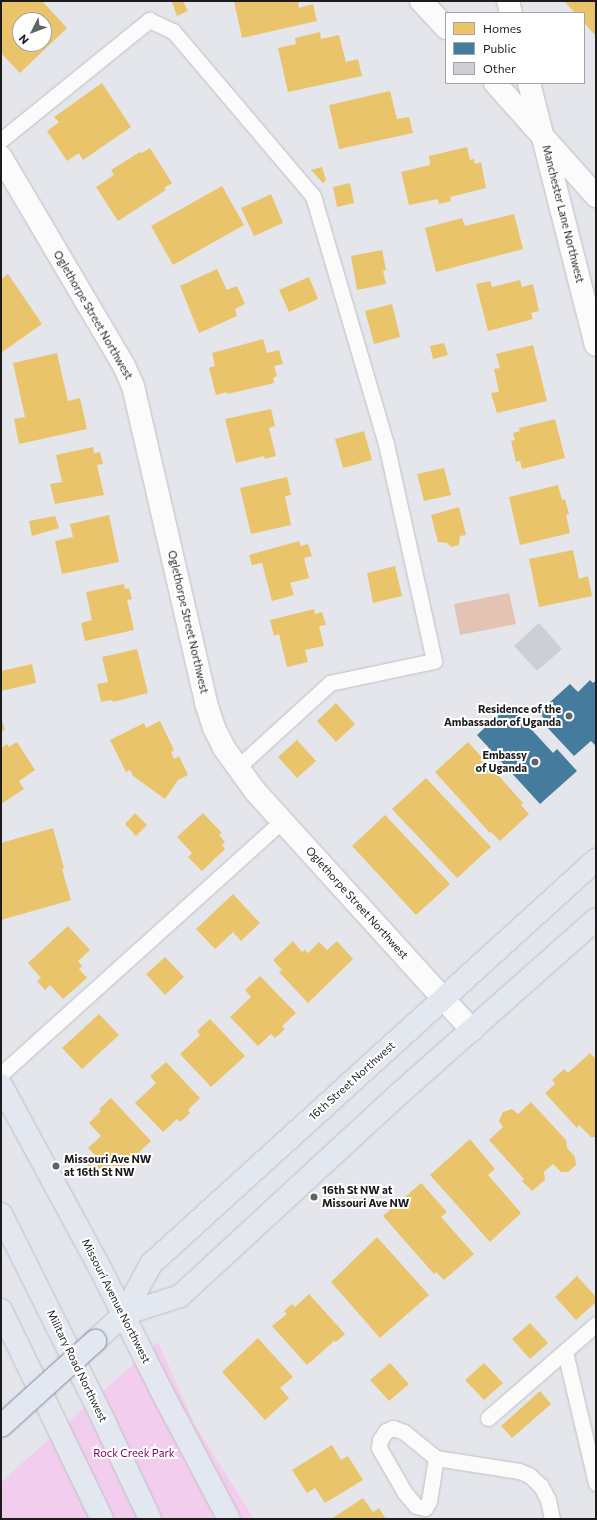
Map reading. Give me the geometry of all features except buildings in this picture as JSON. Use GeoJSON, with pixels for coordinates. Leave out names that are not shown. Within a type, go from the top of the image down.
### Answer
{"type":"FeatureCollection","features":[{"type":"Feature","properties":{"kind":"main road","name":"16th Street Northwest"},"geometry":{"type":"LineString","coordinates":[[1,1426],[124,1314],[151,1264],[596,860]]}},
{"type":"Feature","properties":{"kind":"main road","name":"16th Street Northwest"},"geometry":{"type":"LineString","coordinates":[[124,1314],[180,1296],[398,1095],[596,919]]}},
{"type":"Feature","properties":{"kind":"main road","name":"Missouri Avenue Northwest"},"geometry":{"type":"LineString","coordinates":[[1,1085],[124,1314],[159,1386],[225,1514]]}},
{"type":"Feature","properties":{"kind":"main road","name":"Military Road Northwest"},"geometry":{"type":"LineString","coordinates":[[1,1214],[103,1419],[150,1519]]}},
{"type":"Feature","properties":{"kind":"main road"},"geometry":{"type":"LineString","coordinates":[[1,1310],[102,1519]]}},
{"type":"Feature","properties":{"kind":"street"},"geometry":{"type":"LineString","coordinates":[[421,1],[445,27]]}},
{"type":"Feature","properties":{"kind":"street"},"geometry":{"type":"LineString","coordinates":[[508,1],[511,12]]}},
{"type":"Feature","properties":{"kind":"street"},"geometry":{"type":"LineString","coordinates":[[496,84],[596,196]]}},
{"type":"Feature","properties":{"kind":"street","name":"Manchester Lane Northwest"},"geometry":{"type":"LineString","coordinates":[[529,84],[596,346]]}},
{"type":"Feature","properties":{"kind":"street","name":"Oglethorpe Street Northwest"},"geometry":{"type":"LineString","coordinates":[[1,157],[124,366],[131,381],[139,408],[206,703],[214,728],[237,768],[254,791],[472,1030]]}},
{"type":"Feature","properties":{"kind":"lane"},"geometry":{"type":"LineString","coordinates":[[1,140],[149,20],[173,31],[313,196],[386,444],[434,661],[330,684],[237,768]]}},
{"type":"Feature","properties":{"kind":"lane"},"geometry":{"type":"LineString","coordinates":[[1,1074],[282,822]]}},
{"type":"Feature","properties":{"kind":"lane"},"geometry":{"type":"LineString","coordinates":[[488,1418],[596,1324]]}},
{"type":"Feature","properties":{"kind":"lane"},"geometry":{"type":"LineString","coordinates":[[565,1352],[596,1483]]}},
{"type":"Feature","properties":{"kind":"lane"},"geometry":{"type":"LineString","coordinates":[[436,1458],[429,1501],[425,1508],[416,1506],[405,1493],[379,1448],[380,1440],[386,1431],[393,1428],[404,1432],[436,1458],[519,1471],[529,1475],[541,1486],[548,1500],[552,1519]]}},
{"type":"Feature","properties":{"kind":"green space","name":"Rock Creek Park"},"geometry":{"type":"Polygon","coordinates":[[[158,1342],[195,1425],[254,1519],[1,1519],[1,1482],[158,1342]]]}},
{"type":"Feature","properties":{"kind":"shaded area"},"geometry":{"type":"Polygon","coordinates":[[[509,593],[516,624],[460,635],[454,604],[509,593]]]}},
{"type":"Feature","properties":{"kind":"place","name":"Residence of the Ambassador of Uganda"},"geometry":{"type":"Point","coordinates":[569,716]}},
{"type":"Feature","properties":{"kind":"place","name":"Embassy of Uganda"},"geometry":{"type":"Point","coordinates":[535,762]}},
{"type":"Feature","properties":{"kind":"place","name":"Missouri Ave NW at 16th St NW"},"geometry":{"type":"Point","coordinates":[56,1166]}},
{"type":"Feature","properties":{"kind":"place","name":"16th St NW at Missouri Ave NW"},"geometry":{"type":"Point","coordinates":[314,1197]}}]}
